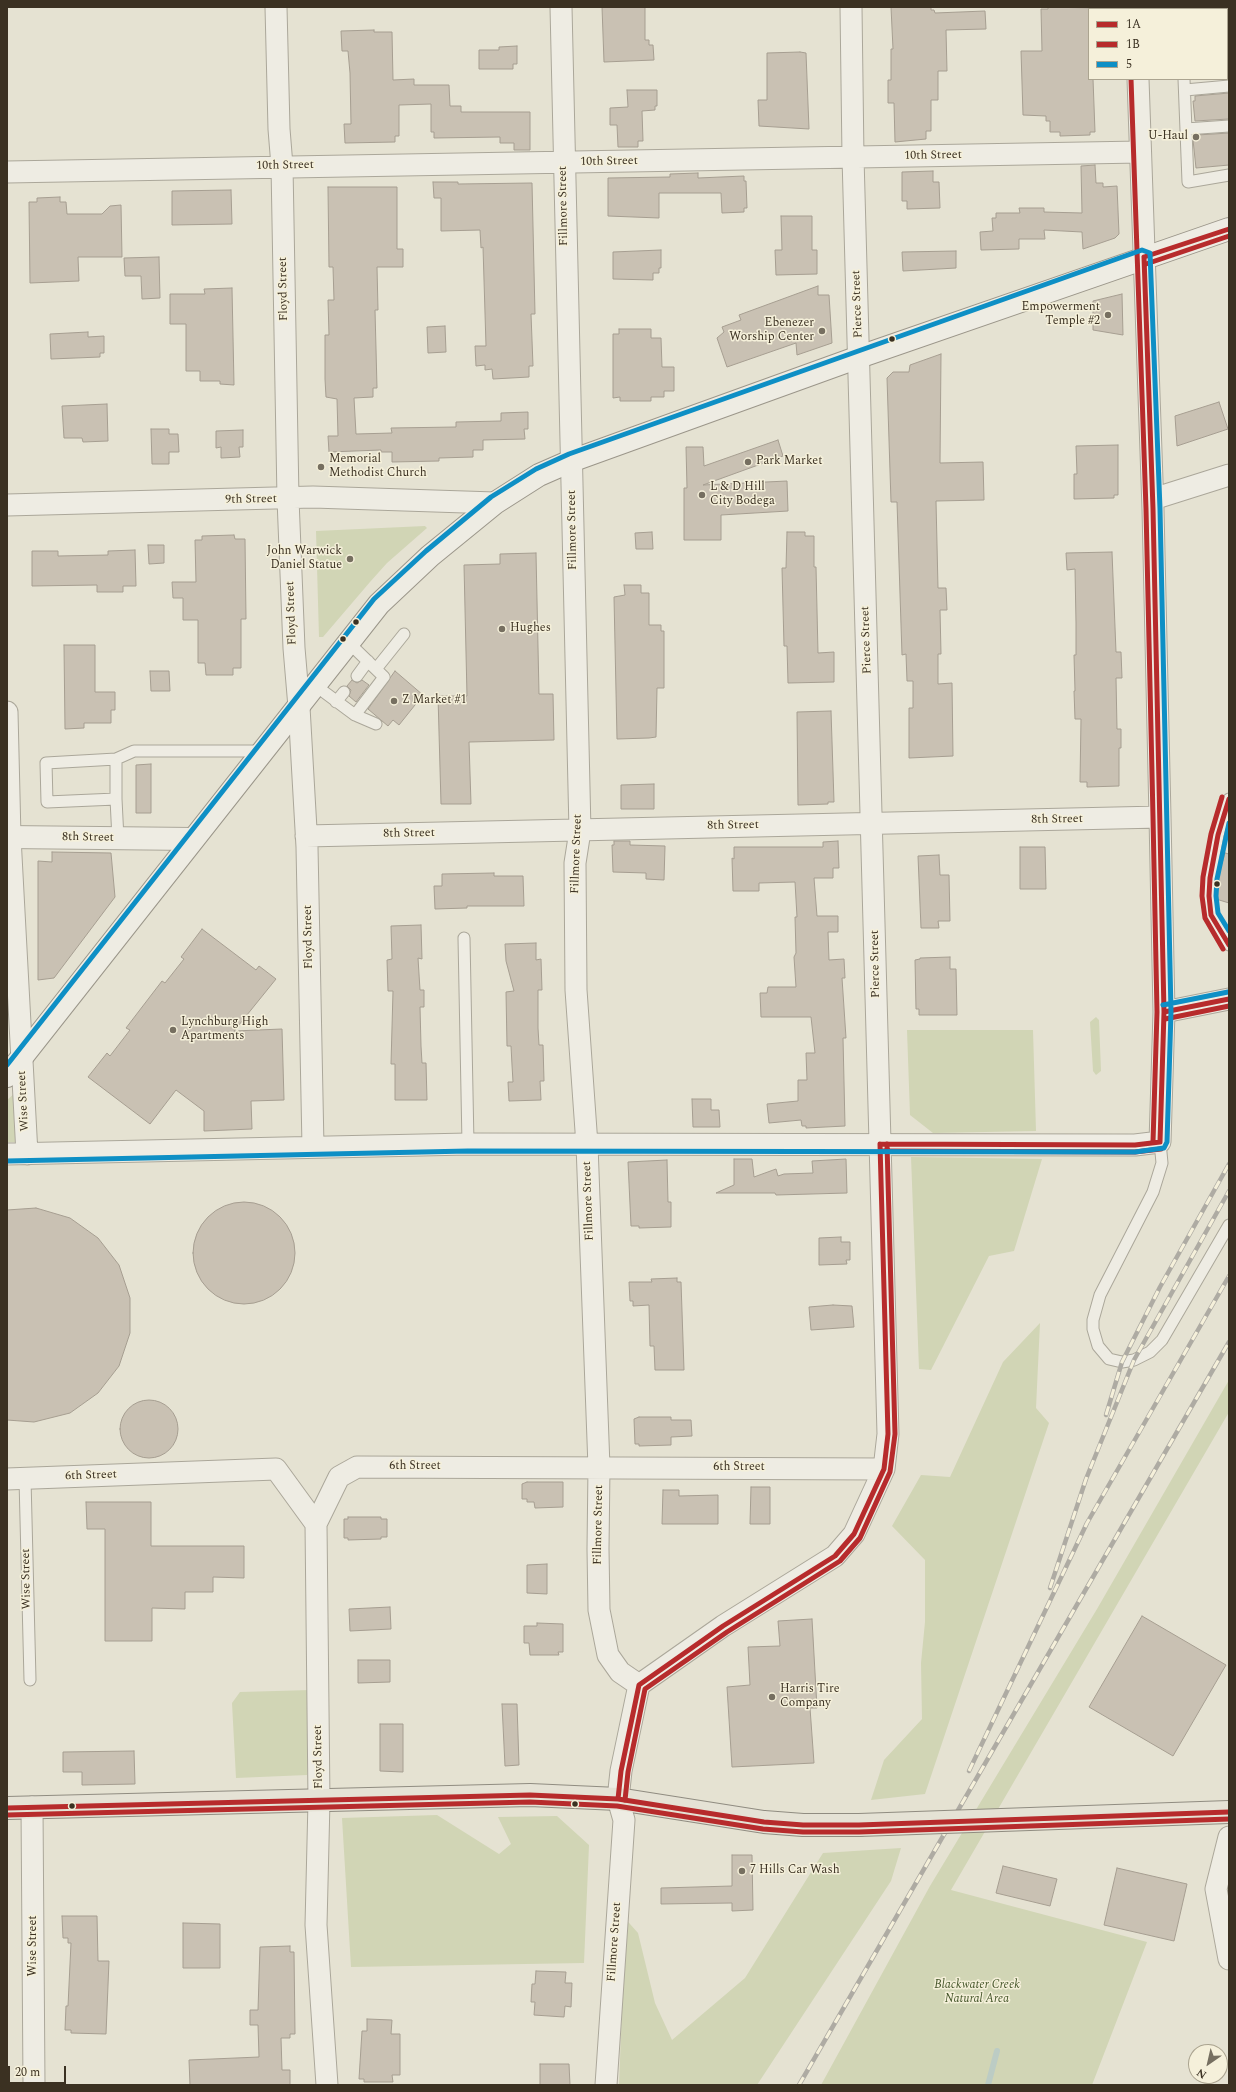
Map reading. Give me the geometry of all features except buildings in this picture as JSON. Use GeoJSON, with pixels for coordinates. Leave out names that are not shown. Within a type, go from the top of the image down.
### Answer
{"type":"FeatureCollection","features":[{"type":"Feature","properties":{"kind":"main road"},"geometry":{"type":"LineString","coordinates":[[7,1076],[193,839],[316,686],[379,604],[430,556],[495,503],[539,475],[571,461],[859,357],[1229,228]]}},
{"type":"Feature","properties":{"kind":"main road","name":"8th Street"},"geometry":{"type":"LineString","coordinates":[[9,837],[193,839]]}},
{"type":"Feature","properties":{"kind":"main road"},"geometry":{"type":"LineString","coordinates":[[7,1808],[530,1795],[618,1800],[764,1822],[803,1825],[859,1825],[1229,1812]]}},
{"type":"Feature","properties":{"kind":"street","name":"Floyd Street"},"geometry":{"type":"LineString","coordinates":[[276,7],[279,129],[282,166],[288,499],[294,648],[299,707],[306,836],[312,1147]]}},
{"type":"Feature","properties":{"kind":"street","name":"Fillmore Street"},"geometry":{"type":"LineString","coordinates":[[561,7],[563,162],[580,831],[575,863],[576,990],[587,1145],[600,1467],[598,1549],[599,1610],[608,1655],[620,1672],[639,1685]]}},
{"type":"Feature","properties":{"kind":"street","name":"Pierce Street"},"geometry":{"type":"LineString","coordinates":[[639,1685],[723,1626],[834,1556],[854,1534],[884,1469],[888,1434],[853,157],[851,7]]}},
{"type":"Feature","properties":{"kind":"street"},"geometry":{"type":"LineString","coordinates":[[17,1154],[468,1144],[1135,1145],[1160,1142],[1164,1012],[1160,817],[1153,499],[1138,80]]}},
{"type":"Feature","properties":{"kind":"street","name":"10th Street"},"geometry":{"type":"LineString","coordinates":[[7,172],[1140,152]]}},
{"type":"Feature","properties":{"kind":"street"},"geometry":{"type":"LineString","coordinates":[[1153,499],[1229,475]]}},
{"type":"Feature","properties":{"kind":"street","name":"9th Street"},"geometry":{"type":"LineString","coordinates":[[7,505],[288,499],[313,497],[495,503]]}},
{"type":"Feature","properties":{"kind":"street","name":"Wise Street"},"geometry":{"type":"LineString","coordinates":[[7,712],[9,837],[21,1058],[17,1154]]}},
{"type":"Feature","properties":{"kind":"street","name":"8th Street"},"geometry":{"type":"LineString","coordinates":[[306,836],[580,831],[610,828],[872,824],[1160,817]]}},
{"type":"Feature","properties":{"kind":"street"},"geometry":{"type":"LineString","coordinates":[[1164,1012],[1229,999]]}},
{"type":"Feature","properties":{"kind":"street","name":"6th Street"},"geometry":{"type":"LineString","coordinates":[[16,1479],[276,1469],[316,1524],[339,1477],[357,1468],[600,1467],[884,1469]]}},
{"type":"Feature","properties":{"kind":"street","name":"Floyd Street"},"geometry":{"type":"LineString","coordinates":[[316,1524],[319,1800],[316,1925],[327,2085]]}},
{"type":"Feature","properties":{"kind":"street"},"geometry":{"type":"LineString","coordinates":[[618,1800],[621,1771],[639,1685]]}},
{"type":"Feature","properties":{"kind":"street","name":"Fillmore Street"},"geometry":{"type":"LineString","coordinates":[[606,2085],[624,1820],[618,1800]]}},
{"type":"Feature","properties":{"kind":"street","name":"Wise Street"},"geometry":{"type":"LineString","coordinates":[[32,1807],[34,2085]]}},
{"type":"Feature","properties":{"kind":"street"},"geometry":{"type":"LineString","coordinates":[[1229,1837],[1216,1889],[1229,1959]]}},
{"type":"Feature","properties":{"kind":"lane"},"geometry":{"type":"LineString","coordinates":[[1184,80],[1188,182],[1229,175]]}},
{"type":"Feature","properties":{"kind":"lane"},"geometry":{"type":"LineString","coordinates":[[1185,90],[1229,86]]}},
{"type":"Feature","properties":{"kind":"lane"},"geometry":{"type":"LineString","coordinates":[[1186,129],[1229,126]]}},
{"type":"Feature","properties":{"kind":"lane"},"geometry":{"type":"LineString","coordinates":[[357,676],[372,665],[404,634]]}},
{"type":"Feature","properties":{"kind":"lane"},"geometry":{"type":"LineString","coordinates":[[349,643],[384,677],[355,714]]}},
{"type":"Feature","properties":{"kind":"lane"},"geometry":{"type":"LineString","coordinates":[[316,686],[336,702],[355,714],[376,724]]}},
{"type":"Feature","properties":{"kind":"lane"},"geometry":{"type":"LineString","coordinates":[[336,702],[344,692]]}},
{"type":"Feature","properties":{"kind":"lane"},"geometry":{"type":"LineString","coordinates":[[116,799],[47,802],[46,763],[116,759],[134,751],[263,751]]}},
{"type":"Feature","properties":{"kind":"lane"},"geometry":{"type":"LineString","coordinates":[[116,759],[118,839]]}},
{"type":"Feature","properties":{"kind":"lane"},"geometry":{"type":"LineString","coordinates":[[1229,799],[1218,836],[1210,878],[1209,896],[1211,914],[1229,945]]}},
{"type":"Feature","properties":{"kind":"lane"},"geometry":{"type":"LineString","coordinates":[[464,938],[468,1144]]}},
{"type":"Feature","properties":{"kind":"lane"},"geometry":{"type":"LineString","coordinates":[[1160,1142],[1162,1164],[1153,1192],[1100,1295],[1093,1320],[1093,1330],[1098,1346],[1109,1359],[1122,1362],[1134,1360],[1150,1352],[1162,1340],[1229,1225]]}},
{"type":"Feature","properties":{"kind":"lane","name":"Wise Street"},"geometry":{"type":"LineString","coordinates":[[16,1479],[30,1680]]}},
{"type":"Feature","properties":{"kind":"green space"},"geometry":{"type":"Polygon","coordinates":[[[425,526],[427,528],[387,563],[323,637],[319,637],[316,531],[425,526]]]}},
{"type":"Feature","properties":{"kind":"green space"},"geometry":{"type":"Polygon","coordinates":[[[1096,1017],[1099,1020],[1101,1071],[1096,1075],[1093,1071],[1090,1022],[1096,1017]]]}},
{"type":"Feature","properties":{"kind":"green space"},"geometry":{"type":"Polygon","coordinates":[[[907,1030],[1033,1030],[1036,1131],[933,1133],[910,1115],[907,1030]]]}},
{"type":"Feature","properties":{"kind":"green space"},"geometry":{"type":"Polygon","coordinates":[[[15,1093],[17,1142],[7,1142],[7,1100],[15,1093]]]}},
{"type":"Feature","properties":{"kind":"green space"},"geometry":{"type":"Polygon","coordinates":[[[911,1157],[1042,1159],[1014,1251],[989,1256],[931,1370],[919,1369],[911,1157]]]}},
{"type":"Feature","properties":{"kind":"green space"},"geometry":{"type":"Polygon","coordinates":[[[1040,1323],[1036,1408],[1049,1423],[925,1794],[871,1800],[884,1760],[922,1719],[921,1663],[925,1622],[925,1560],[892,1526],[921,1475],[950,1477],[1003,1362],[1040,1323]]]}},
{"type":"Feature","properties":{"kind":"green space","name":"Blackwater Creek Natural Area"},"geometry":{"type":"Polygon","coordinates":[[[1229,1380],[1229,1412],[951,1890],[1147,1942],[1092,2085],[821,2085],[930,1886],[1097,1609],[1229,1380]]]}},
{"type":"Feature","properties":{"kind":"green space"},"geometry":{"type":"Polygon","coordinates":[[[311,1690],[307,1775],[236,1778],[232,1703],[240,1692],[311,1690]]]}},
{"type":"Feature","properties":{"kind":"green space"},"geometry":{"type":"Polygon","coordinates":[[[437,1815],[499,1854],[511,1844],[498,1817],[557,1816],[589,1845],[584,1963],[351,1967],[342,1818],[437,1815]]]}},
{"type":"Feature","properties":{"kind":"green space"},"geometry":{"type":"Polygon","coordinates":[[[901,1848],[891,1881],[757,2085],[619,2085],[622,2009],[622,1915],[638,1933],[655,2003],[672,2040],[745,1978],[823,1853],[901,1848]]]}},
{"type":"Feature","properties":{"kind":"waterway"},"geometry":{"type":"LineString","coordinates":[[988,2085],[997,2051]]}},
{"type":"Feature","properties":{"kind":"railway"},"geometry":{"type":"LineString","coordinates":[[1106,1415],[1122,1362],[1160,1287],[1229,1164]]}},
{"type":"Feature","properties":{"kind":"railway"},"geometry":{"type":"LineString","coordinates":[[1050,1588],[1086,1479],[1134,1360],[1229,1191]]}},
{"type":"Feature","properties":{"kind":"railway"},"geometry":{"type":"LineString","coordinates":[[969,1771],[1087,1523],[1229,1276]]}},
{"type":"Feature","properties":{"kind":"railway"},"geometry":{"type":"LineString","coordinates":[[799,2085],[1229,1342]]}},
{"type":"Feature","properties":{"kind":"transit line","name":"1B"},"geometry":{"type":"LineString","coordinates":[[1131,80],[1146,509],[1153,817],[1157,1012],[1153,1142]]}},
{"type":"Feature","properties":{"kind":"transit line","name":"1A"},"geometry":{"type":"LineString","coordinates":[[1144,257],[1229,229]]}},
{"type":"Feature","properties":{"kind":"transit line","name":"1B"},"geometry":{"type":"LineString","coordinates":[[1146,264],[1229,236]]}},
{"type":"Feature","properties":{"kind":"transit line","name":"5"},"geometry":{"type":"LineString","coordinates":[[7,1065],[374,599],[426,551],[491,497],[536,469],[569,454],[1142,250],[1150,253],[1160,509],[1171,1012],[1167,1142],[1164,1148],[1135,1152],[468,1151],[7,1161]]}},
{"type":"Feature","properties":{"kind":"transit line","name":"1A"},"geometry":{"type":"LineString","coordinates":[[1144,257],[1153,509],[1164,1012],[1160,1142]]}},
{"type":"Feature","properties":{"kind":"transit line","name":"1B"},"geometry":{"type":"LineString","coordinates":[[1222,797],[1211,834],[1203,877],[1202,896],[1205,918],[1223,949]]}},
{"type":"Feature","properties":{"kind":"transit line","name":"1A"},"geometry":{"type":"LineString","coordinates":[[1229,799],[1218,835],[1210,878],[1209,896],[1211,915],[1229,945]]}},
{"type":"Feature","properties":{"kind":"transit line","name":"5"},"geometry":{"type":"LineString","coordinates":[[1229,823],[1217,879],[1216,896],[1218,913],[1229,931]]}},
{"type":"Feature","properties":{"kind":"transit line","name":"5"},"geometry":{"type":"LineString","coordinates":[[1163,1005],[1228,992]]}},
{"type":"Feature","properties":{"kind":"transit line","name":"1A"},"geometry":{"type":"LineString","coordinates":[[1164,1012],[1229,999]]}},
{"type":"Feature","properties":{"kind":"transit line","name":"1B"},"geometry":{"type":"LineString","coordinates":[[1165,1019],[1229,1006]]}},
{"type":"Feature","properties":{"kind":"transit line","name":"1A"},"geometry":{"type":"LineString","coordinates":[[880,1144],[1135,1145],[1160,1142]]}},
{"type":"Feature","properties":{"kind":"transit line","name":"1A"},"geometry":{"type":"LineString","coordinates":[[618,1799],[621,1771],[639,1685],[723,1626],[835,1556],[854,1534],[884,1469],[888,1434],[880,1144]]}},
{"type":"Feature","properties":{"kind":"transit line","name":"1B"},"geometry":{"type":"LineString","coordinates":[[625,1800],[628,1772],[645,1689],[727,1632],[840,1561],[860,1538],[890,1472],[895,1434],[887,1144]]}},
{"type":"Feature","properties":{"kind":"transit line","name":"1B"},"geometry":{"type":"LineString","coordinates":[[880,1151],[1135,1152],[1161,1149]]}},
{"type":"Feature","properties":{"kind":"transit line","name":"1A"},"geometry":{"type":"LineString","coordinates":[[7,1808],[530,1795],[618,1799],[764,1822],[803,1825],[859,1825],[1229,1812]]}},
{"type":"Feature","properties":{"kind":"transit line","name":"1B"},"geometry":{"type":"LineString","coordinates":[[7,1815],[530,1802],[617,1806],[763,1829],[803,1832],[859,1832],[1229,1819]]}},
{"type":"Feature","properties":{"kind":"place","name":"U-Haul"},"geometry":{"type":"Point","coordinates":[1196,137]}},
{"type":"Feature","properties":{"kind":"place","name":"Empowerment Temple #2"},"geometry":{"type":"Point","coordinates":[1108,315]}},
{"type":"Feature","properties":{"kind":"place","name":"Ebenezer Worship Center"},"geometry":{"type":"Point","coordinates":[822,331]}},
{"type":"Feature","properties":{"kind":"place","name":"Park Market"},"geometry":{"type":"Point","coordinates":[748,462]}},
{"type":"Feature","properties":{"kind":"place","name":"Memorial Methodist Church"},"geometry":{"type":"Point","coordinates":[321,467]}},
{"type":"Feature","properties":{"kind":"place","name":"L & D Hill City Bodega"},"geometry":{"type":"Point","coordinates":[702,495]}},
{"type":"Feature","properties":{"kind":"place","name":"John Warwick Daniel Statue"},"geometry":{"type":"Point","coordinates":[350,559]}},
{"type":"Feature","properties":{"kind":"place","name":"Hughes"},"geometry":{"type":"Point","coordinates":[502,629]}},
{"type":"Feature","properties":{"kind":"place","name":"Z Market #1"},"geometry":{"type":"Point","coordinates":[394,701]}},
{"type":"Feature","properties":{"kind":"place","name":"Lynchburg High Apartments"},"geometry":{"type":"Point","coordinates":[173,1030]}},
{"type":"Feature","properties":{"kind":"place","name":"Harris Tire Company"},"geometry":{"type":"Point","coordinates":[772,1697]}},
{"type":"Feature","properties":{"kind":"place","name":"7 Hills Car Wash"},"geometry":{"type":"Point","coordinates":[742,1871]}}]}
